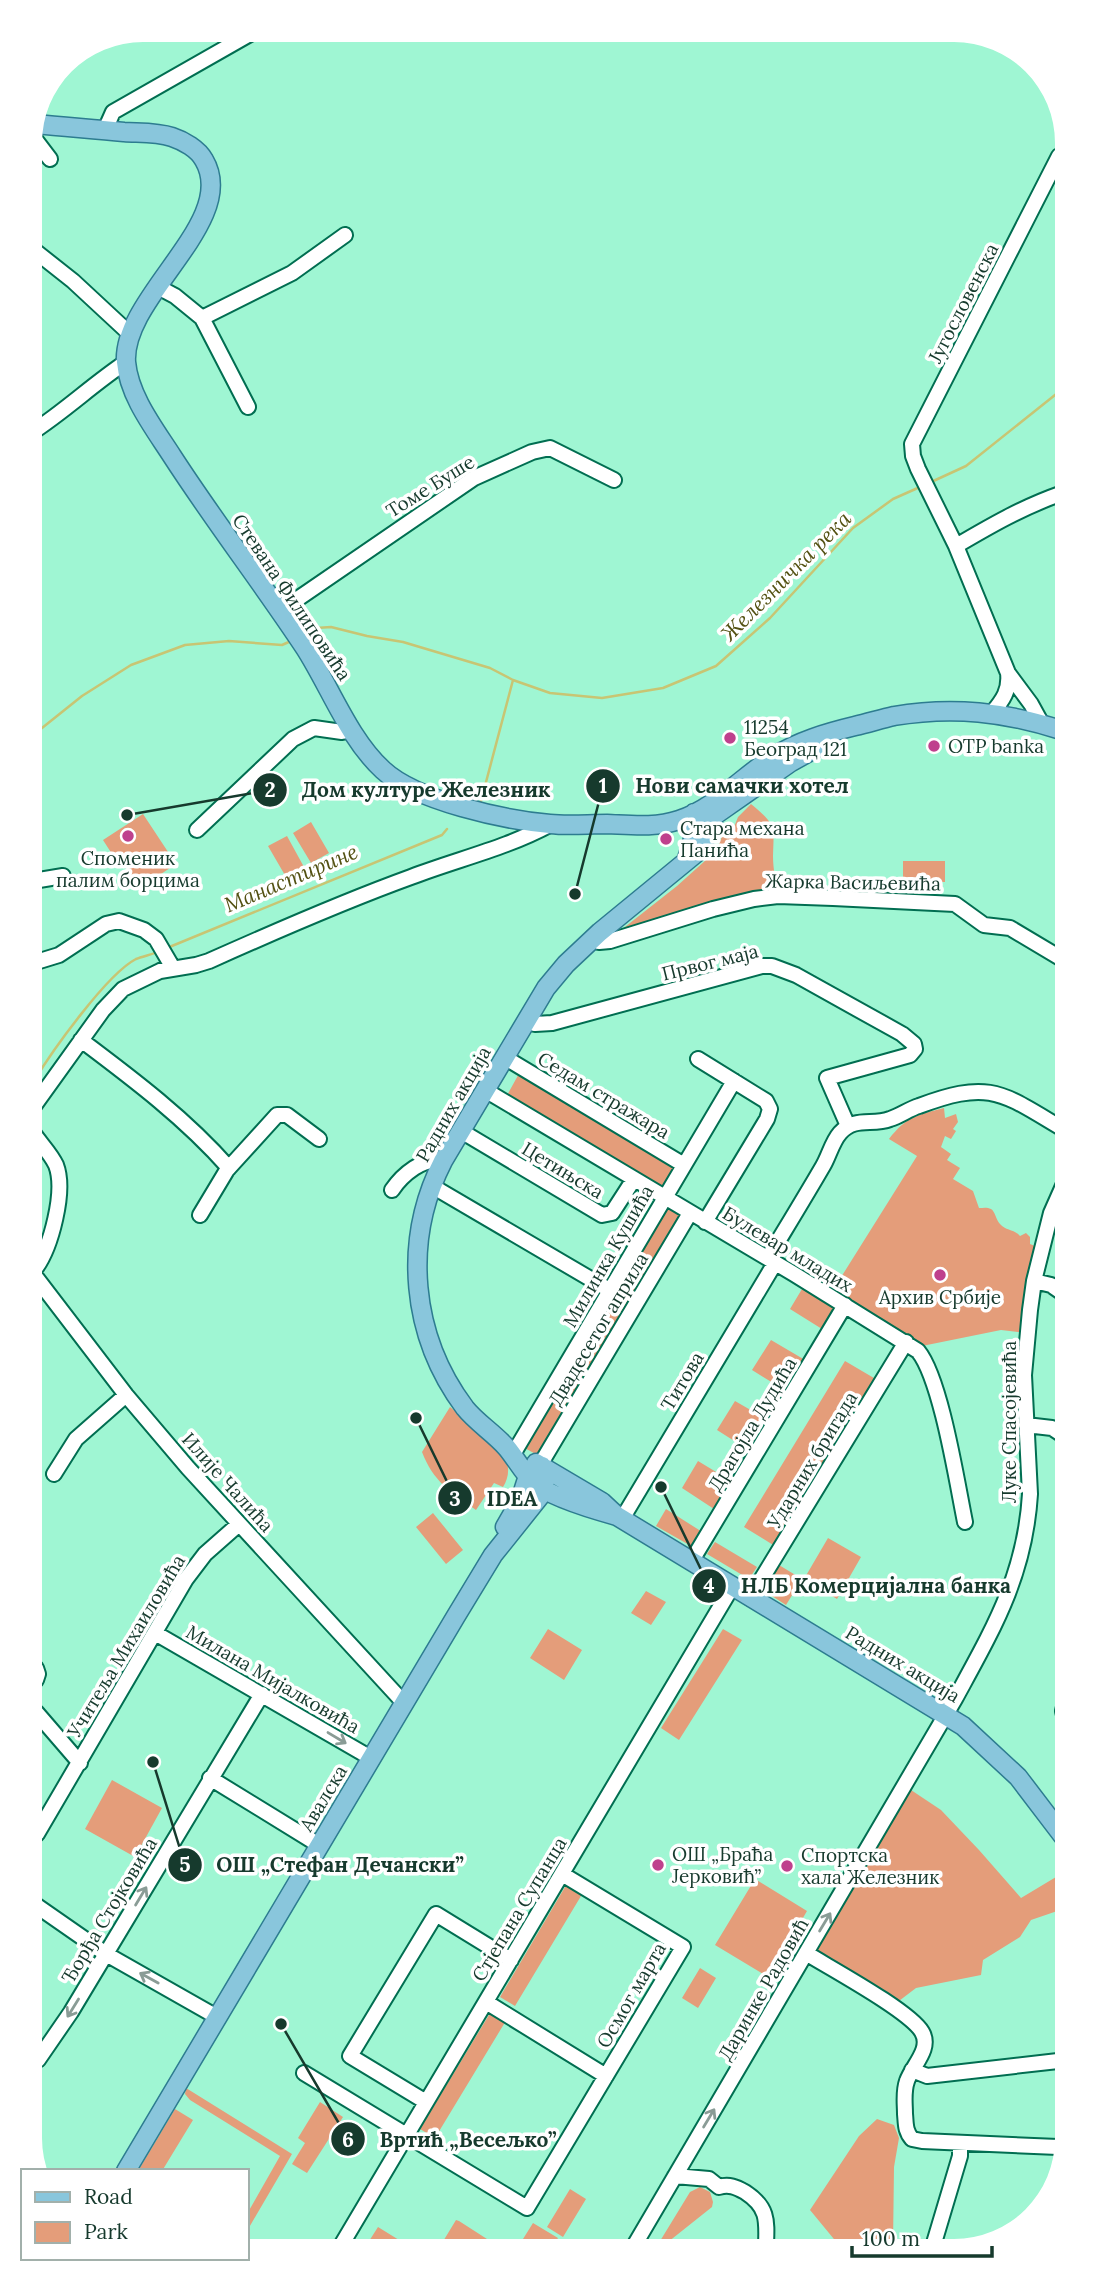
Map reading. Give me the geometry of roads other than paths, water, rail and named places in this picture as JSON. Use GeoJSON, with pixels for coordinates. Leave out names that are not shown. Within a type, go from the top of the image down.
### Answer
{"type":"FeatureCollection","features":[{"type":"Feature","properties":{"kind":"main road","name":"Стевана Филиповића"},"geometry":{"type":"LineString","coordinates":[[44,125],[173,137],[195,150],[207,166],[211,184],[205,212],[129,334],[126,362],[135,394],[201,500],[308,653],[362,746],[382,769],[413,789],[433,797],[480,811],[551,824],[650,825],[695,822]]}},
{"type":"Feature","properties":{"kind":"main road"},"geometry":{"type":"LineString","coordinates":[[695,822],[784,751],[818,735],[909,714],[955,712],[992,713],[1055,728]]}},
{"type":"Feature","properties":{"kind":"main road","name":"Радних акција"},"geometry":{"type":"LineString","coordinates":[[695,822],[700,850],[593,937],[558,973],[526,1021],[443,1161],[421,1222],[417,1256],[418,1295],[431,1349],[464,1407],[512,1450],[537,1469],[602,1502],[619,1517],[691,1562],[945,1714],[982,1742],[1018,1777],[1055,1826]]}},
{"type":"Feature","properties":{"kind":"main road"},"geometry":{"type":"LineString","coordinates":[[537,1469],[544,1473],[543,1489]]}},
{"type":"Feature","properties":{"kind":"main road","name":"Авалска"},"geometry":{"type":"LineString","coordinates":[[493,1555],[501,1533],[537,1469]]}},
{"type":"Feature","properties":{"kind":"main road","name":"Радних акција"},"geometry":{"type":"LineString","coordinates":[[543,1489],[619,1517]]}},
{"type":"Feature","properties":{"kind":"main road","name":"Авалска"},"geometry":{"type":"LineString","coordinates":[[127,2169],[493,1555],[543,1489]]}},
{"type":"Feature","properties":{"kind":"main road"},"geometry":{"type":"LineString","coordinates":[[522,1519],[541,1506],[551,1503],[582,1505]]}},
{"type":"Feature","properties":{"kind":"street"},"geometry":{"type":"LineString","coordinates":[[105,130],[113,112],[236,42]]}},
{"type":"Feature","properties":{"kind":"street"},"geometry":{"type":"LineString","coordinates":[[42,148],[50,159]]}},
{"type":"Feature","properties":{"kind":"street","name":"Југословенска"},"geometry":{"type":"LineString","coordinates":[[956,546],[918,469],[912,444],[1055,164]]}},
{"type":"Feature","properties":{"kind":"street"},"geometry":{"type":"LineString","coordinates":[[202,318],[292,273],[345,235]]}},
{"type":"Feature","properties":{"kind":"street"},"geometry":{"type":"LineString","coordinates":[[42,256],[73,281],[129,334]]}},
{"type":"Feature","properties":{"kind":"street"},"geometry":{"type":"LineString","coordinates":[[158,287],[175,296],[202,318],[248,407]]}},
{"type":"Feature","properties":{"kind":"street"},"geometry":{"type":"LineString","coordinates":[[42,426],[126,362]]}},
{"type":"Feature","properties":{"kind":"street","name":"Томе Буше"},"geometry":{"type":"LineString","coordinates":[[284,617],[474,478],[532,452],[550,448],[614,480]]}},
{"type":"Feature","properties":{"kind":"street"},"geometry":{"type":"LineString","coordinates":[[1042,724],[1008,673],[956,546],[1035,502],[1055,496]]}},
{"type":"Feature","properties":{"kind":"street"},"geometry":{"type":"LineString","coordinates":[[992,713],[1006,693],[1008,673]]}},
{"type":"Feature","properties":{"kind":"street"},"geometry":{"type":"LineString","coordinates":[[197,830],[293,739],[314,728],[342,732],[352,730]]}},
{"type":"Feature","properties":{"kind":"street"},"geometry":{"type":"LineString","coordinates":[[42,960],[59,955],[106,923],[119,921],[151,934],[166,956],[196,965],[339,903],[519,841],[551,824]]}},
{"type":"Feature","properties":{"kind":"street"},"geometry":{"type":"LineString","coordinates":[[42,880],[63,876]]}},
{"type":"Feature","properties":{"kind":"street","name":"Жарка Васиљевића"},"geometry":{"type":"LineString","coordinates":[[593,937],[599,942],[610,941],[713,909],[765,897],[833,898],[955,904],[984,925],[1010,928],[1055,955]]}},
{"type":"Feature","properties":{"kind":"street"},"geometry":{"type":"LineString","coordinates":[[42,1095],[103,1010],[123,989],[144,977],[166,956]]}},
{"type":"Feature","properties":{"kind":"street","name":"Првог маја"},"geometry":{"type":"LineString","coordinates":[[526,1021],[552,1023],[762,966],[772,966],[824,990],[910,1039],[915,1047],[910,1055],[827,1078],[848,1126]]}},
{"type":"Feature","properties":{"kind":"street"},"geometry":{"type":"LineString","coordinates":[[81,1040],[162,1103],[229,1167]]}},
{"type":"Feature","properties":{"kind":"street","name":"Седам стражара"},"geometry":{"type":"LineString","coordinates":[[504,1057],[684,1165]]}},
{"type":"Feature","properties":{"kind":"street"},"geometry":{"type":"LineString","coordinates":[[698,1059],[766,1101],[769,1114],[705,1222]]}},
{"type":"Feature","properties":{"kind":"street","name":"Милинка Кушића"},"geometry":{"type":"LineString","coordinates":[[512,1450],[611,1291],[734,1081]]}},
{"type":"Feature","properties":{"kind":"street","name":"Булевар младих"},"geometry":{"type":"LineString","coordinates":[[485,1090],[906,1342],[922,1356],[936,1392],[965,1522]]}},
{"type":"Feature","properties":{"kind":"street"},"geometry":{"type":"LineString","coordinates":[[848,1126],[862,1121],[890,1119],[907,1110],[968,1091],[1010,1097],[1055,1124]]}},
{"type":"Feature","properties":{"kind":"street"},"geometry":{"type":"LineString","coordinates":[[200,1215],[229,1167],[279,1115],[287,1115],[319,1139]]}},
{"type":"Feature","properties":{"kind":"street","name":"Титова"},"geometry":{"type":"LineString","coordinates":[[619,1517],[772,1261],[837,1137],[848,1126]]}},
{"type":"Feature","properties":{"kind":"street","name":"Цетињска"},"geometry":{"type":"LineString","coordinates":[[461,1131],[602,1215],[612,1213],[634,1179]]}},
{"type":"Feature","properties":{"kind":"street"},"geometry":{"type":"LineString","coordinates":[[42,1145],[55,1163],[58,1183],[51,1238],[42,1254]]}},
{"type":"Feature","properties":{"kind":"street"},"geometry":{"type":"LineString","coordinates":[[392,1190],[402,1177],[420,1165],[435,1159],[443,1161]]}},
{"type":"Feature","properties":{"kind":"street"},"geometry":{"type":"LineString","coordinates":[[432,1186],[611,1291]]}},
{"type":"Feature","properties":{"kind":"street"},"geometry":{"type":"LineString","coordinates":[[1055,1204],[1034,1281],[1055,1289]]}},
{"type":"Feature","properties":{"kind":"street","name":"Двадесетог априла"},"geometry":{"type":"LineString","coordinates":[[537,1469],[690,1213]]}},
{"type":"Feature","properties":{"kind":"street","name":"Луке Спасојевића"},"geometry":{"type":"LineString","coordinates":[[945,1714],[995,1625],[1016,1573],[1029,1512],[1025,1355],[1034,1281]]}},
{"type":"Feature","properties":{"kind":"street","name":"Илије Чалића"},"geometry":{"type":"LineString","coordinates":[[42,1286],[126,1395],[239,1524],[404,1703]]}},
{"type":"Feature","properties":{"kind":"street","name":"Драгојла Дудића"},"geometry":{"type":"LineString","coordinates":[[691,1562],[845,1305]]}},
{"type":"Feature","properties":{"kind":"street","name":"Ударних бригада"},"geometry":{"type":"LineString","coordinates":[[750,1598],[906,1342]]}},
{"type":"Feature","properties":{"kind":"street"},"geometry":{"type":"LineString","coordinates":[[54,1474],[76,1439],[126,1395]]}},
{"type":"Feature","properties":{"kind":"street"},"geometry":{"type":"LineString","coordinates":[[1026,1425],[1055,1430]]}},
{"type":"Feature","properties":{"kind":"street","name":"Учитеља Михаиловића"},"geometry":{"type":"LineString","coordinates":[[42,1826],[196,1564],[239,1524]]}},
{"type":"Feature","properties":{"kind":"street","name":"Стјепана Супанца"},"geometry":{"type":"LineString","coordinates":[[345,2239],[732,1587]]}},
{"type":"Feature","properties":{"kind":"street","name":"Милана Мијалковића"},"geometry":{"type":"LineString","coordinates":[[155,1633],[371,1758]]}},
{"type":"Feature","properties":{"kind":"street","name":"Ђорђа Стојковића"},"geometry":{"type":"LineString","coordinates":[[42,2054],[106,1954],[262,1694]]}},
{"type":"Feature","properties":{"kind":"street","name":"Даринке Радовић"},"geometry":{"type":"LineString","coordinates":[[638,2239],[945,1714]]}},
{"type":"Feature","properties":{"kind":"street"},"geometry":{"type":"LineString","coordinates":[[42,1719],[79,1763]]}},
{"type":"Feature","properties":{"kind":"street"},"geometry":{"type":"LineString","coordinates":[[210,1778],[319,1845]]}},
{"type":"Feature","properties":{"kind":"street","name":"Осмог марта"},"geometry":{"type":"LineString","coordinates":[[407,2134],[527,2208],[683,1947],[562,1874]]}},
{"type":"Feature","properties":{"kind":"street"},"geometry":{"type":"LineString","coordinates":[[42,1909],[106,1954],[217,2017]]}},
{"type":"Feature","properties":{"kind":"street"},"geometry":{"type":"LineString","coordinates":[[426,2102],[350,2056],[436,1914],[511,1960]]}},
{"type":"Feature","properties":{"kind":"street"},"geometry":{"type":"LineString","coordinates":[[806,1953],[900,2012],[917,2025],[923,2035],[924,2045],[906,2084],[906,2130],[909,2137],[918,2141],[1054,2147]]}},
{"type":"Feature","properties":{"kind":"street","name":"Осмог марта"},"geometry":{"type":"LineString","coordinates":[[486,2002],[606,2076]]}},
{"type":"Feature","properties":{"kind":"street"},"geometry":{"type":"LineString","coordinates":[[912,2070],[927,2076],[1055,2061]]}},
{"type":"Feature","properties":{"kind":"street"},"geometry":{"type":"LineString","coordinates":[[304,2073],[407,2134]]}},
{"type":"Feature","properties":{"kind":"street"},"geometry":{"type":"LineString","coordinates":[[935,2239],[960,2156],[960,2143]]}},
{"type":"Feature","properties":{"kind":"street"},"geometry":{"type":"LineString","coordinates":[[675,2176],[709,2179],[719,2187],[736,2187],[755,2199],[762,2206],[767,2221],[766,2239]]}},
{"type":"Feature","properties":{"kind":"waterway","name":"Железничка река"},"geometry":{"type":"LineString","coordinates":[[929,483],[966,466],[1055,395]]}},
{"type":"Feature","properties":{"kind":"waterway","name":"Железничка река"},"geometry":{"type":"LineString","coordinates":[[303,634],[316,628],[331,627],[403,642],[490,668],[513,680],[550,693],[602,698],[663,688],[716,666],[770,618],[853,528],[893,499],[920,487]]}},
{"type":"Feature","properties":{"kind":"waterway","name":"Железничка река"},"geometry":{"type":"LineString","coordinates":[[42,728],[82,696],[131,665],[185,645],[229,641],[282,645],[291,641]]}},
{"type":"Feature","properties":{"kind":"waterway","name":"Манастирине"},"geometry":{"type":"LineString","coordinates":[[481,801],[513,680]]}},
{"type":"Feature","properties":{"kind":"waterway","name":"Манастирине"},"geometry":{"type":"LineString","coordinates":[[167,948],[442,835],[447,829]]}},
{"type":"Feature","properties":{"kind":"waterway","name":"Манастирине"},"geometry":{"type":"LineString","coordinates":[[42,1068],[110,980],[136,959],[157,952]]}},
{"type":"Feature","properties":{"kind":"place","name":"11254 Београд 121"},"geometry":{"type":"Point","coordinates":[730,738]}},
{"type":"Feature","properties":{"kind":"place","name":"OTP banka"},"geometry":{"type":"Point","coordinates":[934,746]}},
{"type":"Feature","properties":{"kind":"place","name":"Дом културе Железник"},"geometry":{"type":"Point","coordinates":[127,815]}},
{"type":"Feature","properties":{"kind":"place","name":"Споменик палим борцима"},"geometry":{"type":"Point","coordinates":[128,836]}},
{"type":"Feature","properties":{"kind":"place","name":"Стара механа Панића"},"geometry":{"type":"Point","coordinates":[666,839]}},
{"type":"Feature","properties":{"kind":"place","name":"Нови самачки хотел"},"geometry":{"type":"Point","coordinates":[575,894]}},
{"type":"Feature","properties":{"kind":"place","name":"Архив Србије"},"geometry":{"type":"Point","coordinates":[940,1275]}},
{"type":"Feature","properties":{"kind":"place","name":"IDEA"},"geometry":{"type":"Point","coordinates":[416,1418]}},
{"type":"Feature","properties":{"kind":"place","name":"НЛБ Комерцијална банка"},"geometry":{"type":"Point","coordinates":[661,1487]}},
{"type":"Feature","properties":{"kind":"place","name":"ОШ „Стефан Дечански”"},"geometry":{"type":"Point","coordinates":[153,1762]}},
{"type":"Feature","properties":{"kind":"place","name":"ОШ „Браћа Јерковић”"},"geometry":{"type":"Point","coordinates":[658,1865]}},
{"type":"Feature","properties":{"kind":"place","name":"Спортска хала Железник"},"geometry":{"type":"Point","coordinates":[787,1866]}},
{"type":"Feature","properties":{"kind":"place","name":"Вртић „Весељко”"},"geometry":{"type":"Point","coordinates":[281,2024]}}]}
